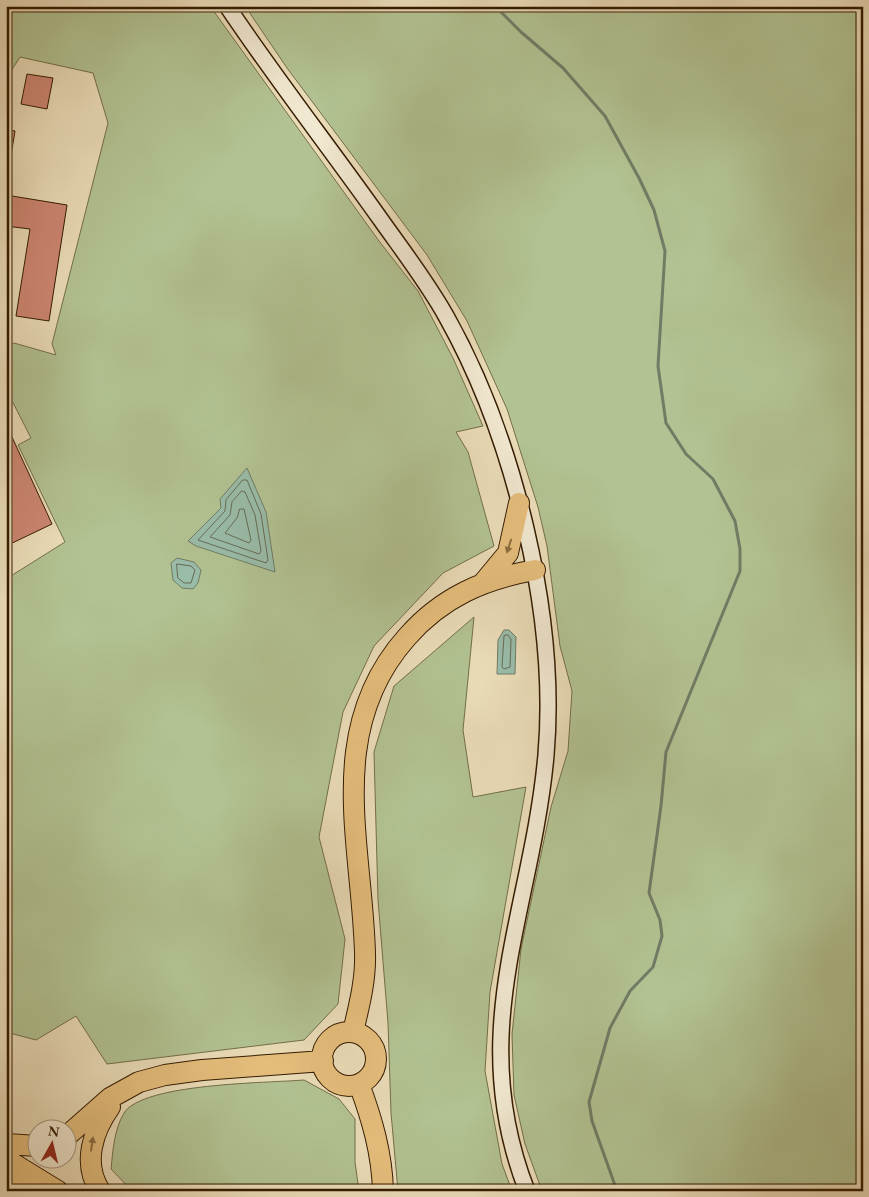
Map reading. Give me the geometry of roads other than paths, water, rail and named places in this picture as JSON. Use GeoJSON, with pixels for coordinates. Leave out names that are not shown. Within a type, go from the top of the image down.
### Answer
{"type":"FeatureCollection","features":[{"type":"Feature","properties":{"kind":"highway"},"geometry":{"type":"LineString","coordinates":[[484,582],[508,553],[518,503]]}},
{"type":"Feature","properties":{"kind":"highway"},"geometry":{"type":"LineString","coordinates":[[353,1032],[364,982],[365,955],[353,792],[354,754],[360,724],[376,683],[399,646],[411,632],[448,602],[484,582],[500,576],[535,570]]}},
{"type":"Feature","properties":{"kind":"highway"},"geometry":{"type":"LineString","coordinates":[[353,1032],[367,1038],[375,1049],[377,1061],[374,1072],[359,1084],[350,1087],[337,1084],[329,1077],[322,1061],[323,1051],[331,1039],[342,1033],[353,1032]]}},
{"type":"Feature","properties":{"kind":"highway"},"geometry":{"type":"LineString","coordinates":[[78,1128],[110,1098],[139,1082],[165,1075],[322,1061]]}},
{"type":"Feature","properties":{"kind":"highway"},"geometry":{"type":"LineString","coordinates":[[359,1084],[370,1114],[381,1157],[383,1191]]}},
{"type":"Feature","properties":{"kind":"highway"},"geometry":{"type":"LineString","coordinates":[[100,1191],[91,1164],[92,1140],[99,1122],[123,1091]]}},
{"type":"Feature","properties":{"kind":"highway"},"geometry":{"type":"LineString","coordinates":[[6,1144],[28,1145]]}},
{"type":"Feature","properties":{"kind":"highway"},"geometry":{"type":"LineString","coordinates":[[6,1159],[58,1191]]}},
{"type":"Feature","properties":{"kind":"highway"},"geometry":{"type":"LineString","coordinates":[[6,1178],[27,1191]]}},
{"type":"Feature","properties":{"kind":"main road"},"geometry":{"type":"LineString","coordinates":[[227,6],[395,239],[445,314],[496,424],[535,570],[549,681],[546,758],[504,990],[499,1057],[506,1121],[518,1169],[527,1191]]}},
{"type":"Feature","properties":{"kind":"water"},"geometry":{"type":"Polygon","coordinates":[[[247,468],[266,512],[275,572],[196,546],[188,541],[221,508],[220,499],[247,468]]]}},
{"type":"Feature","properties":{"kind":"water"},"geometry":{"type":"Polygon","coordinates":[[[177,558],[194,562],[201,570],[198,583],[193,589],[182,588],[173,580],[171,563],[177,558]]]}},
{"type":"Feature","properties":{"kind":"water"},"geometry":{"type":"Polygon","coordinates":[[[504,630],[509,630],[516,637],[515,674],[497,674],[498,640],[504,630]]]}},
{"type":"Feature","properties":{"kind":"waterway"},"geometry":{"type":"LineString","coordinates":[[492,6],[563,68],[605,116],[654,210],[665,251],[658,366],[666,423],[686,454],[713,479],[735,521],[740,549],[740,571],[666,752],[649,893],[660,920],[662,936],[653,967],[630,991],[610,1028],[589,1102],[592,1121],[617,1191]]}}]}
